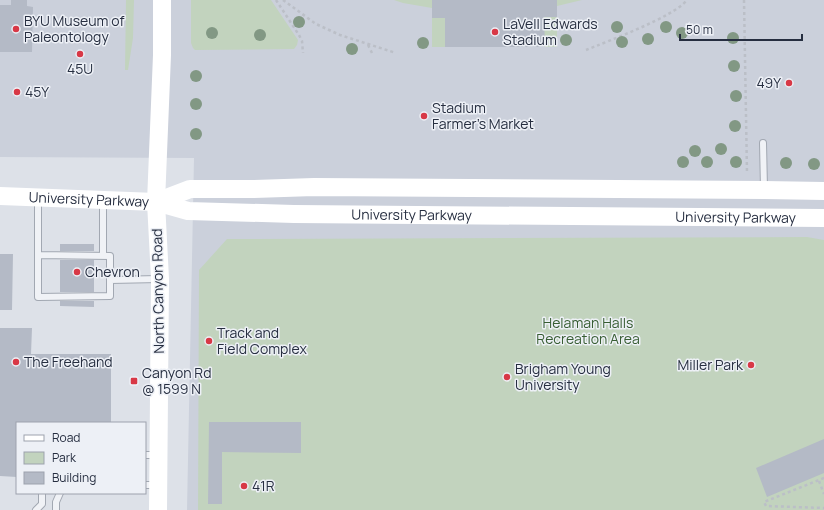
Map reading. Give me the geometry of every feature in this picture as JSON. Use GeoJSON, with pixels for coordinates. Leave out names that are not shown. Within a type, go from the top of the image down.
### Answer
{"type":"FeatureCollection","features":[{"type":"Feature","properties":{"kind":"main road","name":"North Canyon Road"},"geometry":{"type":"LineString","coordinates":[[158,510],[152,485],[152,455],[160,279],[156,202],[162,55],[162,0]]}},
{"type":"Feature","properties":{"kind":"main road","name":"University Parkway"},"geometry":{"type":"LineString","coordinates":[[156,202],[190,189],[764,181],[824,191]]}},
{"type":"Feature","properties":{"kind":"main road","name":"University Parkway"},"geometry":{"type":"LineString","coordinates":[[0,196],[156,202],[188,212],[824,218]]}},
{"type":"Feature","properties":{"kind":"lane"},"geometry":{"type":"LineString","coordinates":[[763,143],[764,181]]}},
{"type":"Feature","properties":{"kind":"lane"},"geometry":{"type":"LineString","coordinates":[[38,197],[38,255],[38,297],[110,296],[110,256],[38,255]]}},
{"type":"Feature","properties":{"kind":"lane"},"geometry":{"type":"LineString","coordinates":[[103,200],[103,256]]}},
{"type":"Feature","properties":{"kind":"lane"},"geometry":{"type":"LineString","coordinates":[[110,280],[160,279]]}},
{"type":"Feature","properties":{"kind":"lane"},"geometry":{"type":"LineString","coordinates":[[36,510],[42,504],[42,494]]}},
{"type":"Feature","properties":{"kind":"lane"},"geometry":{"type":"LineString","coordinates":[[56,510],[56,502],[60,494]]}},
{"type":"Feature","properties":{"kind":"path"},"geometry":{"type":"LineString","coordinates":[[276,0],[299,35],[302,41],[303,53]]}},
{"type":"Feature","properties":{"kind":"path"},"geometry":{"type":"LineString","coordinates":[[283,0],[316,24],[340,35],[396,53]]}},
{"type":"Feature","properties":{"kind":"path"},"geometry":{"type":"LineString","coordinates":[[586,50],[652,22],[683,5],[687,0]]}},
{"type":"Feature","properties":{"kind":"path"},"geometry":{"type":"LineString","coordinates":[[744,0],[746,173],[764,181]]}},
{"type":"Feature","properties":{"kind":"path"},"geometry":{"type":"LineString","coordinates":[[368,44],[372,53]]}},
{"type":"Feature","properties":{"kind":"path"},"geometry":{"type":"LineString","coordinates":[[824,478],[764,502],[766,506],[824,508]]}},
{"type":"Feature","properties":{"kind":"path"},"geometry":{"type":"LineString","coordinates":[[819,481],[824,494]]}},
{"type":"Feature","properties":{"kind":"shaded area","name":"Brigham Young University"},"geometry":{"type":"Polygon","coordinates":[[[0,0],[824,0],[824,510],[187,510],[194,158],[0,157],[0,0]]]}},
{"type":"Feature","properties":{"kind":"green space"},"geometry":{"type":"Polygon","coordinates":[[[126,0],[134,0],[133,38],[128,70],[125,70],[126,0]]]}},
{"type":"Feature","properties":{"kind":"green space"},"geometry":{"type":"Polygon","coordinates":[[[191,0],[271,0],[298,40],[297,45],[294,49],[195,50],[191,43],[191,0]]]}},
{"type":"Feature","properties":{"kind":"green space","name":"LaVell Edwards Stadium"},"geometry":{"type":"Polygon","coordinates":[[[394,0],[582,0],[557,6],[557,47],[432,47],[432,8],[394,0]]]}},
{"type":"Feature","properties":{"kind":"green space","name":"Helaman Halls Recreation Area"},"geometry":{"type":"Polygon","coordinates":[[[807,237],[824,240],[824,510],[198,510],[199,270],[227,239],[807,237]]]}},
{"type":"Feature","properties":{"kind":"building","name":"BYU Museum of Paleontology"},"geometry":{"type":"Polygon","coordinates":[[[11,0],[27,0],[27,6],[33,7],[32,52],[0,52],[0,5],[11,5],[11,0]]]}},
{"type":"Feature","properties":{"kind":"building","name":"LaVell Edwards Stadium"},"geometry":{"type":"Polygon","coordinates":[[[432,0],[557,0],[557,17],[544,17],[545,47],[445,47],[445,18],[432,18],[432,0]]]}},
{"type":"Feature","properties":{"kind":"building"},"geometry":{"type":"Polygon","coordinates":[[[60,244],[94,244],[94,251],[60,251],[60,244]]]}},
{"type":"Feature","properties":{"kind":"building"},"geometry":{"type":"Polygon","coordinates":[[[0,254],[13,254],[12,310],[0,310],[0,254]]]}},
{"type":"Feature","properties":{"kind":"building"},"geometry":{"type":"Polygon","coordinates":[[[60,260],[94,260],[94,292],[60,292],[60,260]]]}},
{"type":"Feature","properties":{"kind":"building"},"geometry":{"type":"Polygon","coordinates":[[[60,301],[94,301],[94,307],[60,306],[60,301]]]}},
{"type":"Feature","properties":{"kind":"building","name":"The Freehand"},"geometry":{"type":"Polygon","coordinates":[[[0,328],[32,328],[31,354],[111,354],[111,422],[16,422],[16,477],[0,476],[0,328]]]}},
{"type":"Feature","properties":{"kind":"building"},"geometry":{"type":"Polygon","coordinates":[[[209,422],[301,422],[301,453],[222,452],[222,504],[208,504],[209,422]]]}},
{"type":"Feature","properties":{"kind":"building"},"geometry":{"type":"Polygon","coordinates":[[[824,439],[824,473],[767,497],[756,468],[824,439]]]}},
{"type":"Feature","properties":{"kind":"place","name":"BYU Museum of Paleontology"},"geometry":{"type":"Point","coordinates":[16,29]}},
{"type":"Feature","properties":{"kind":"place","name":"LaVell Edwards Stadium"},"geometry":{"type":"Point","coordinates":[495,32]}},
{"type":"Feature","properties":{"kind":"place","name":"45U"},"geometry":{"type":"Point","coordinates":[80,54]}},
{"type":"Feature","properties":{"kind":"place","name":"49Y"},"geometry":{"type":"Point","coordinates":[789,83]}},
{"type":"Feature","properties":{"kind":"place","name":"45Y"},"geometry":{"type":"Point","coordinates":[17,92]}},
{"type":"Feature","properties":{"kind":"place","name":"Stadium Farmer's Market"},"geometry":{"type":"Point","coordinates":[424,116]}},
{"type":"Feature","properties":{"kind":"place","name":"Chevron"},"geometry":{"type":"Point","coordinates":[77,272]}},
{"type":"Feature","properties":{"kind":"place","name":"Track and Field Complex"},"geometry":{"type":"Point","coordinates":[209,341]}},
{"type":"Feature","properties":{"kind":"place","name":"The Freehand"},"geometry":{"type":"Point","coordinates":[16,362]}},
{"type":"Feature","properties":{"kind":"place","name":"Miller Park"},"geometry":{"type":"Point","coordinates":[751,365]}},
{"type":"Feature","properties":{"kind":"place","name":"Brigham Young University"},"geometry":{"type":"Point","coordinates":[507,377]}},
{"type":"Feature","properties":{"kind":"place","name":"Canyon Rd @ 1599 N"},"geometry":{"type":"Point","coordinates":[134,381]}},
{"type":"Feature","properties":{"kind":"place","name":"41R"},"geometry":{"type":"Point","coordinates":[244,486]}}]}
